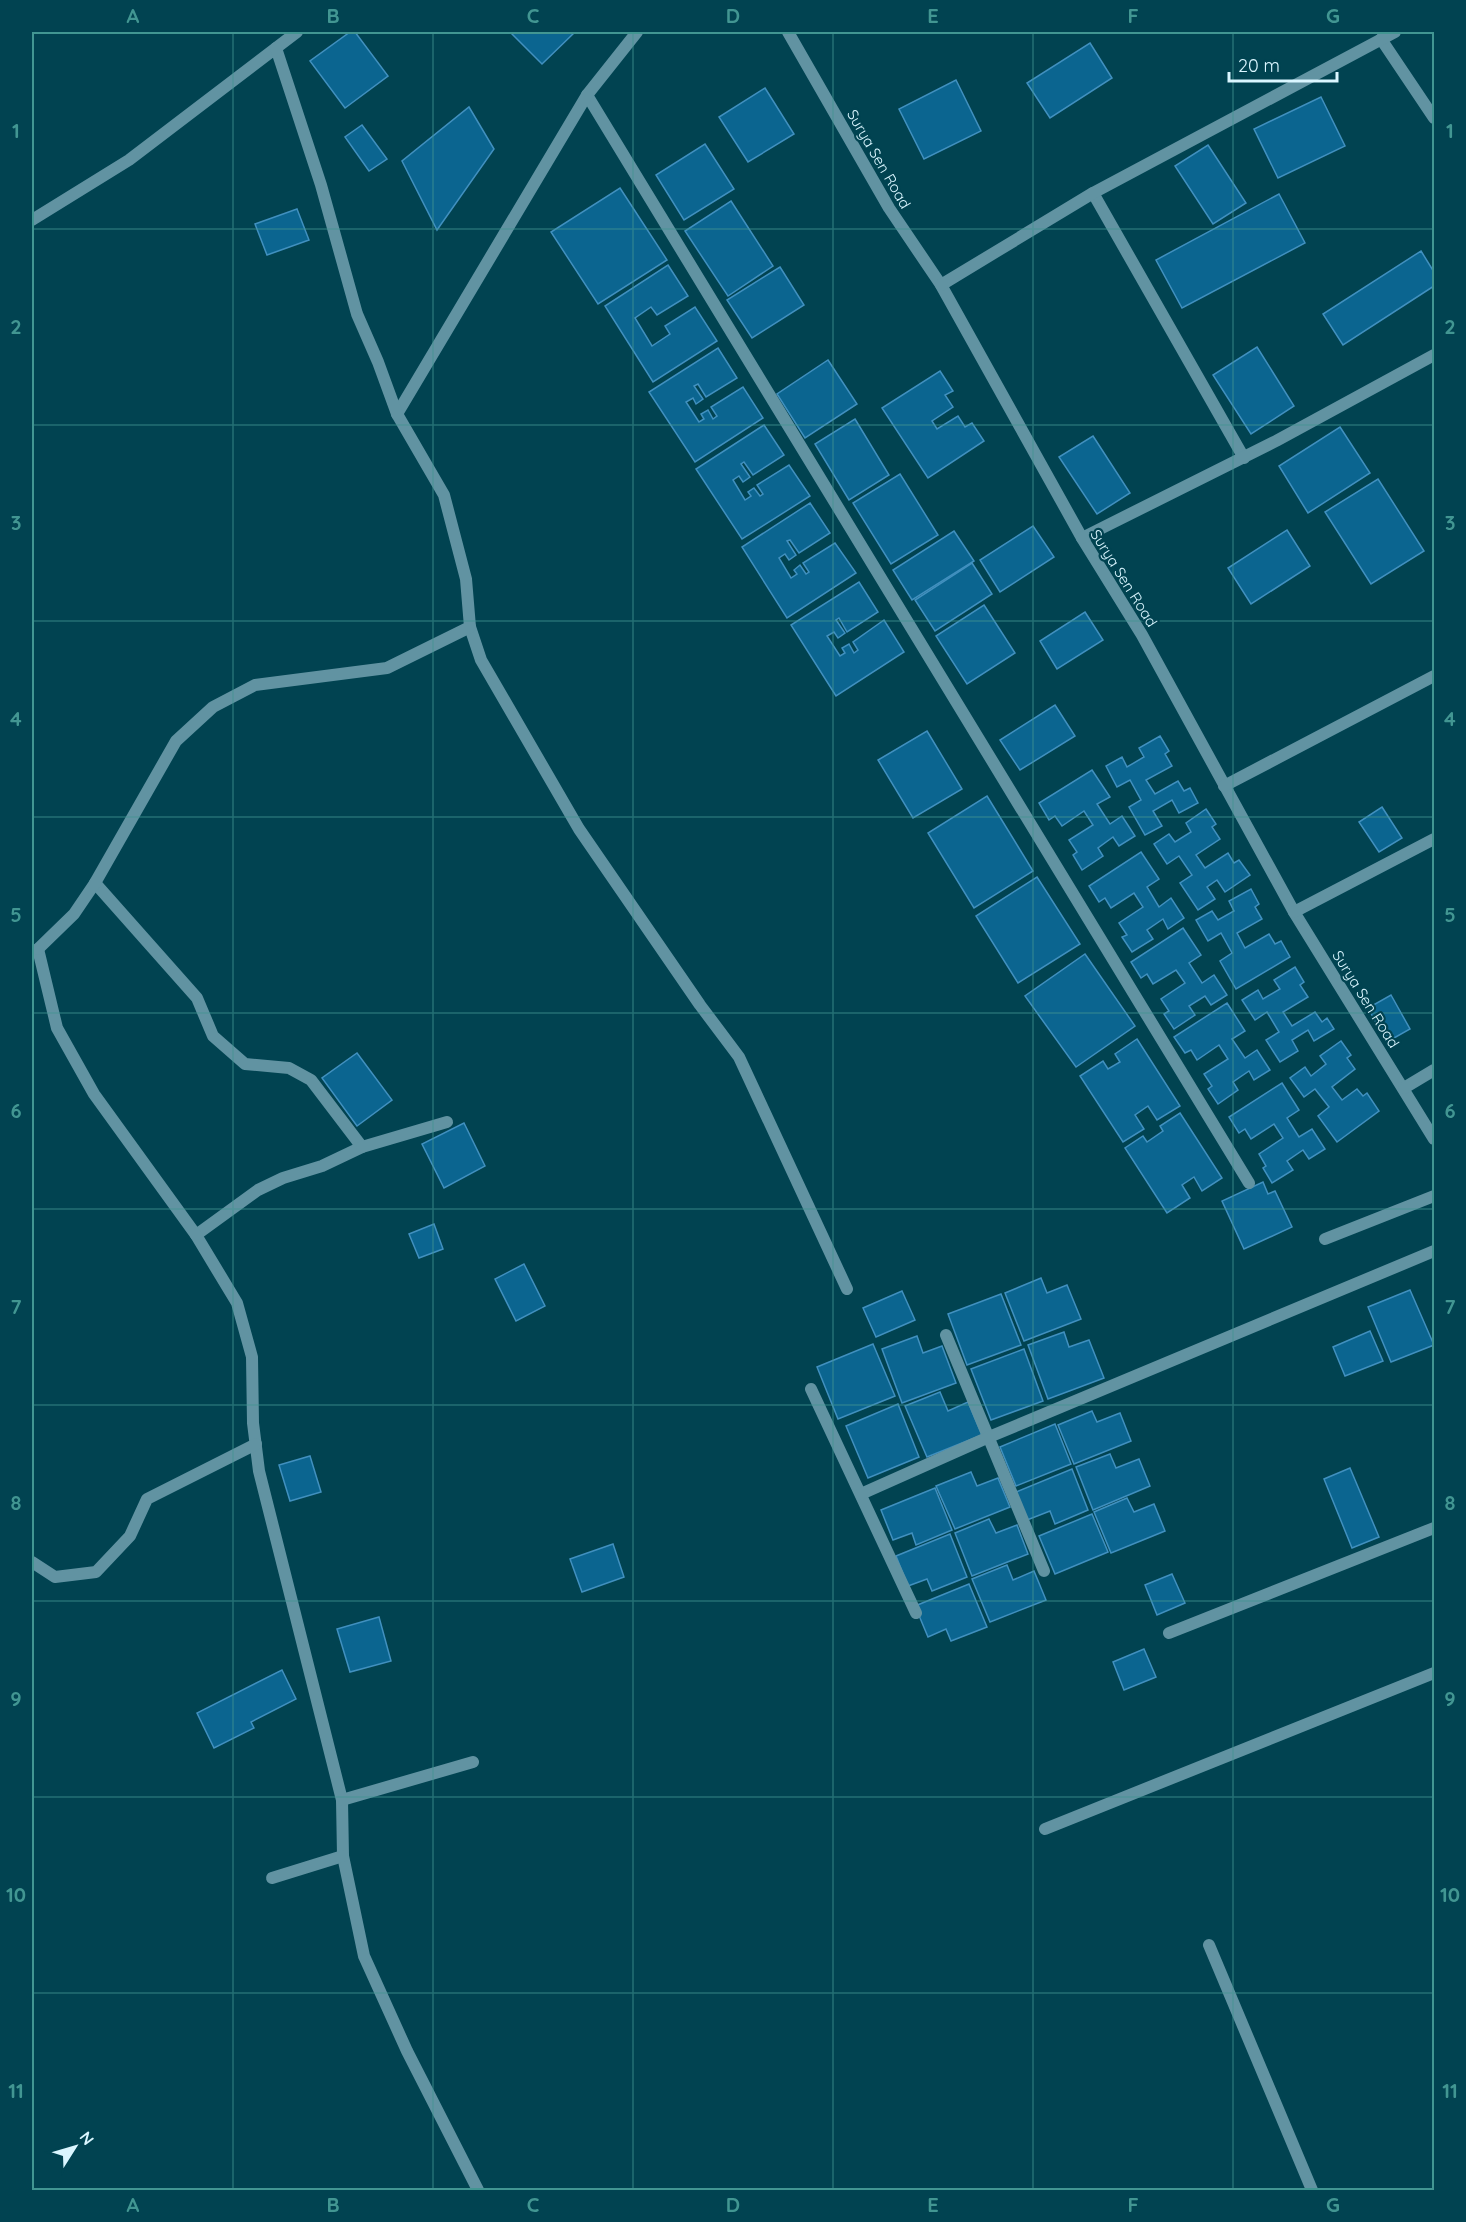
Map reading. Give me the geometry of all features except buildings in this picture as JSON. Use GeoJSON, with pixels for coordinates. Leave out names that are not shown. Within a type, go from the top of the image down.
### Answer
{"type":"FeatureCollection","features":[{"type":"Feature","properties":{"kind":"street"},"geometry":{"type":"LineString","coordinates":[[32,220],[129,160],[297,32]]}},
{"type":"Feature","properties":{"kind":"street"},"geometry":{"type":"LineString","coordinates":[[397,414],[587,95],[637,32]]}},
{"type":"Feature","properties":{"kind":"street","name":"Surya Sen Road"},"geometry":{"type":"LineString","coordinates":[[789,32],[889,208],[941,285],[1082,538],[1143,635],[1294,912],[1434,1139]]}},
{"type":"Feature","properties":{"kind":"street"},"geometry":{"type":"LineString","coordinates":[[941,285],[1093,193],[1395,32]]}},
{"type":"Feature","properties":{"kind":"street"},"geometry":{"type":"LineString","coordinates":[[1382,39],[1434,117]]}},
{"type":"Feature","properties":{"kind":"street"},"geometry":{"type":"LineString","coordinates":[[276,48],[321,185],[357,314],[397,414],[444,495],[466,579],[470,627],[481,660],[579,829],[700,1005],[739,1057],[847,1289]]}},
{"type":"Feature","properties":{"kind":"street"},"geometry":{"type":"LineString","coordinates":[[587,95],[1249,1183]]}},
{"type":"Feature","properties":{"kind":"street"},"geometry":{"type":"LineString","coordinates":[[1093,193],[1244,458]]}},
{"type":"Feature","properties":{"kind":"street"},"geometry":{"type":"LineString","coordinates":[[1082,538],[1244,458],[1434,356]]}},
{"type":"Feature","properties":{"kind":"street"},"geometry":{"type":"LineString","coordinates":[[470,627],[387,668],[255,685],[213,707],[177,741],[95,883],[74,914],[35,948],[57,1028],[94,1094],[196,1235],[237,1303],[252,1357],[253,1423],[259,1471],[342,1800],[343,1856],[364,1956],[407,2051],[478,2190]]}},
{"type":"Feature","properties":{"kind":"street"},"geometry":{"type":"LineString","coordinates":[[1224,786],[1434,676]]}},
{"type":"Feature","properties":{"kind":"street"},"geometry":{"type":"LineString","coordinates":[[1294,912],[1434,838]]}},
{"type":"Feature","properties":{"kind":"street"},"geometry":{"type":"LineString","coordinates":[[95,883],[197,998],[213,1036],[245,1064],[289,1068],[311,1080],[362,1147]]}},
{"type":"Feature","properties":{"kind":"street"},"geometry":{"type":"LineString","coordinates":[[1404,1088],[1434,1070]]}},
{"type":"Feature","properties":{"kind":"street"},"geometry":{"type":"LineString","coordinates":[[196,1235],[258,1190],[283,1178],[322,1166],[362,1147],[447,1122]]}},
{"type":"Feature","properties":{"kind":"street"},"geometry":{"type":"LineString","coordinates":[[1324,1239],[1434,1196]]}},
{"type":"Feature","properties":{"kind":"street"},"geometry":{"type":"LineString","coordinates":[[861,1494],[989,1437],[1434,1251]]}},
{"type":"Feature","properties":{"kind":"street"},"geometry":{"type":"LineString","coordinates":[[946,1335],[1044,1571]]}},
{"type":"Feature","properties":{"kind":"street"},"geometry":{"type":"LineString","coordinates":[[811,1389],[916,1613]]}},
{"type":"Feature","properties":{"kind":"street"},"geometry":{"type":"LineString","coordinates":[[32,1562],[56,1577],[96,1572],[130,1536],[147,1499],[256,1444]]}},
{"type":"Feature","properties":{"kind":"street"},"geometry":{"type":"LineString","coordinates":[[1169,1633],[1434,1528]]}},
{"type":"Feature","properties":{"kind":"street"},"geometry":{"type":"LineString","coordinates":[[1045,1829],[1434,1673]]}},
{"type":"Feature","properties":{"kind":"street"},"geometry":{"type":"LineString","coordinates":[[342,1800],[473,1762]]}},
{"type":"Feature","properties":{"kind":"street"},"geometry":{"type":"LineString","coordinates":[[272,1878],[343,1856]]}},
{"type":"Feature","properties":{"kind":"street"},"geometry":{"type":"LineString","coordinates":[[1209,1945],[1312,2190]]}}]}
